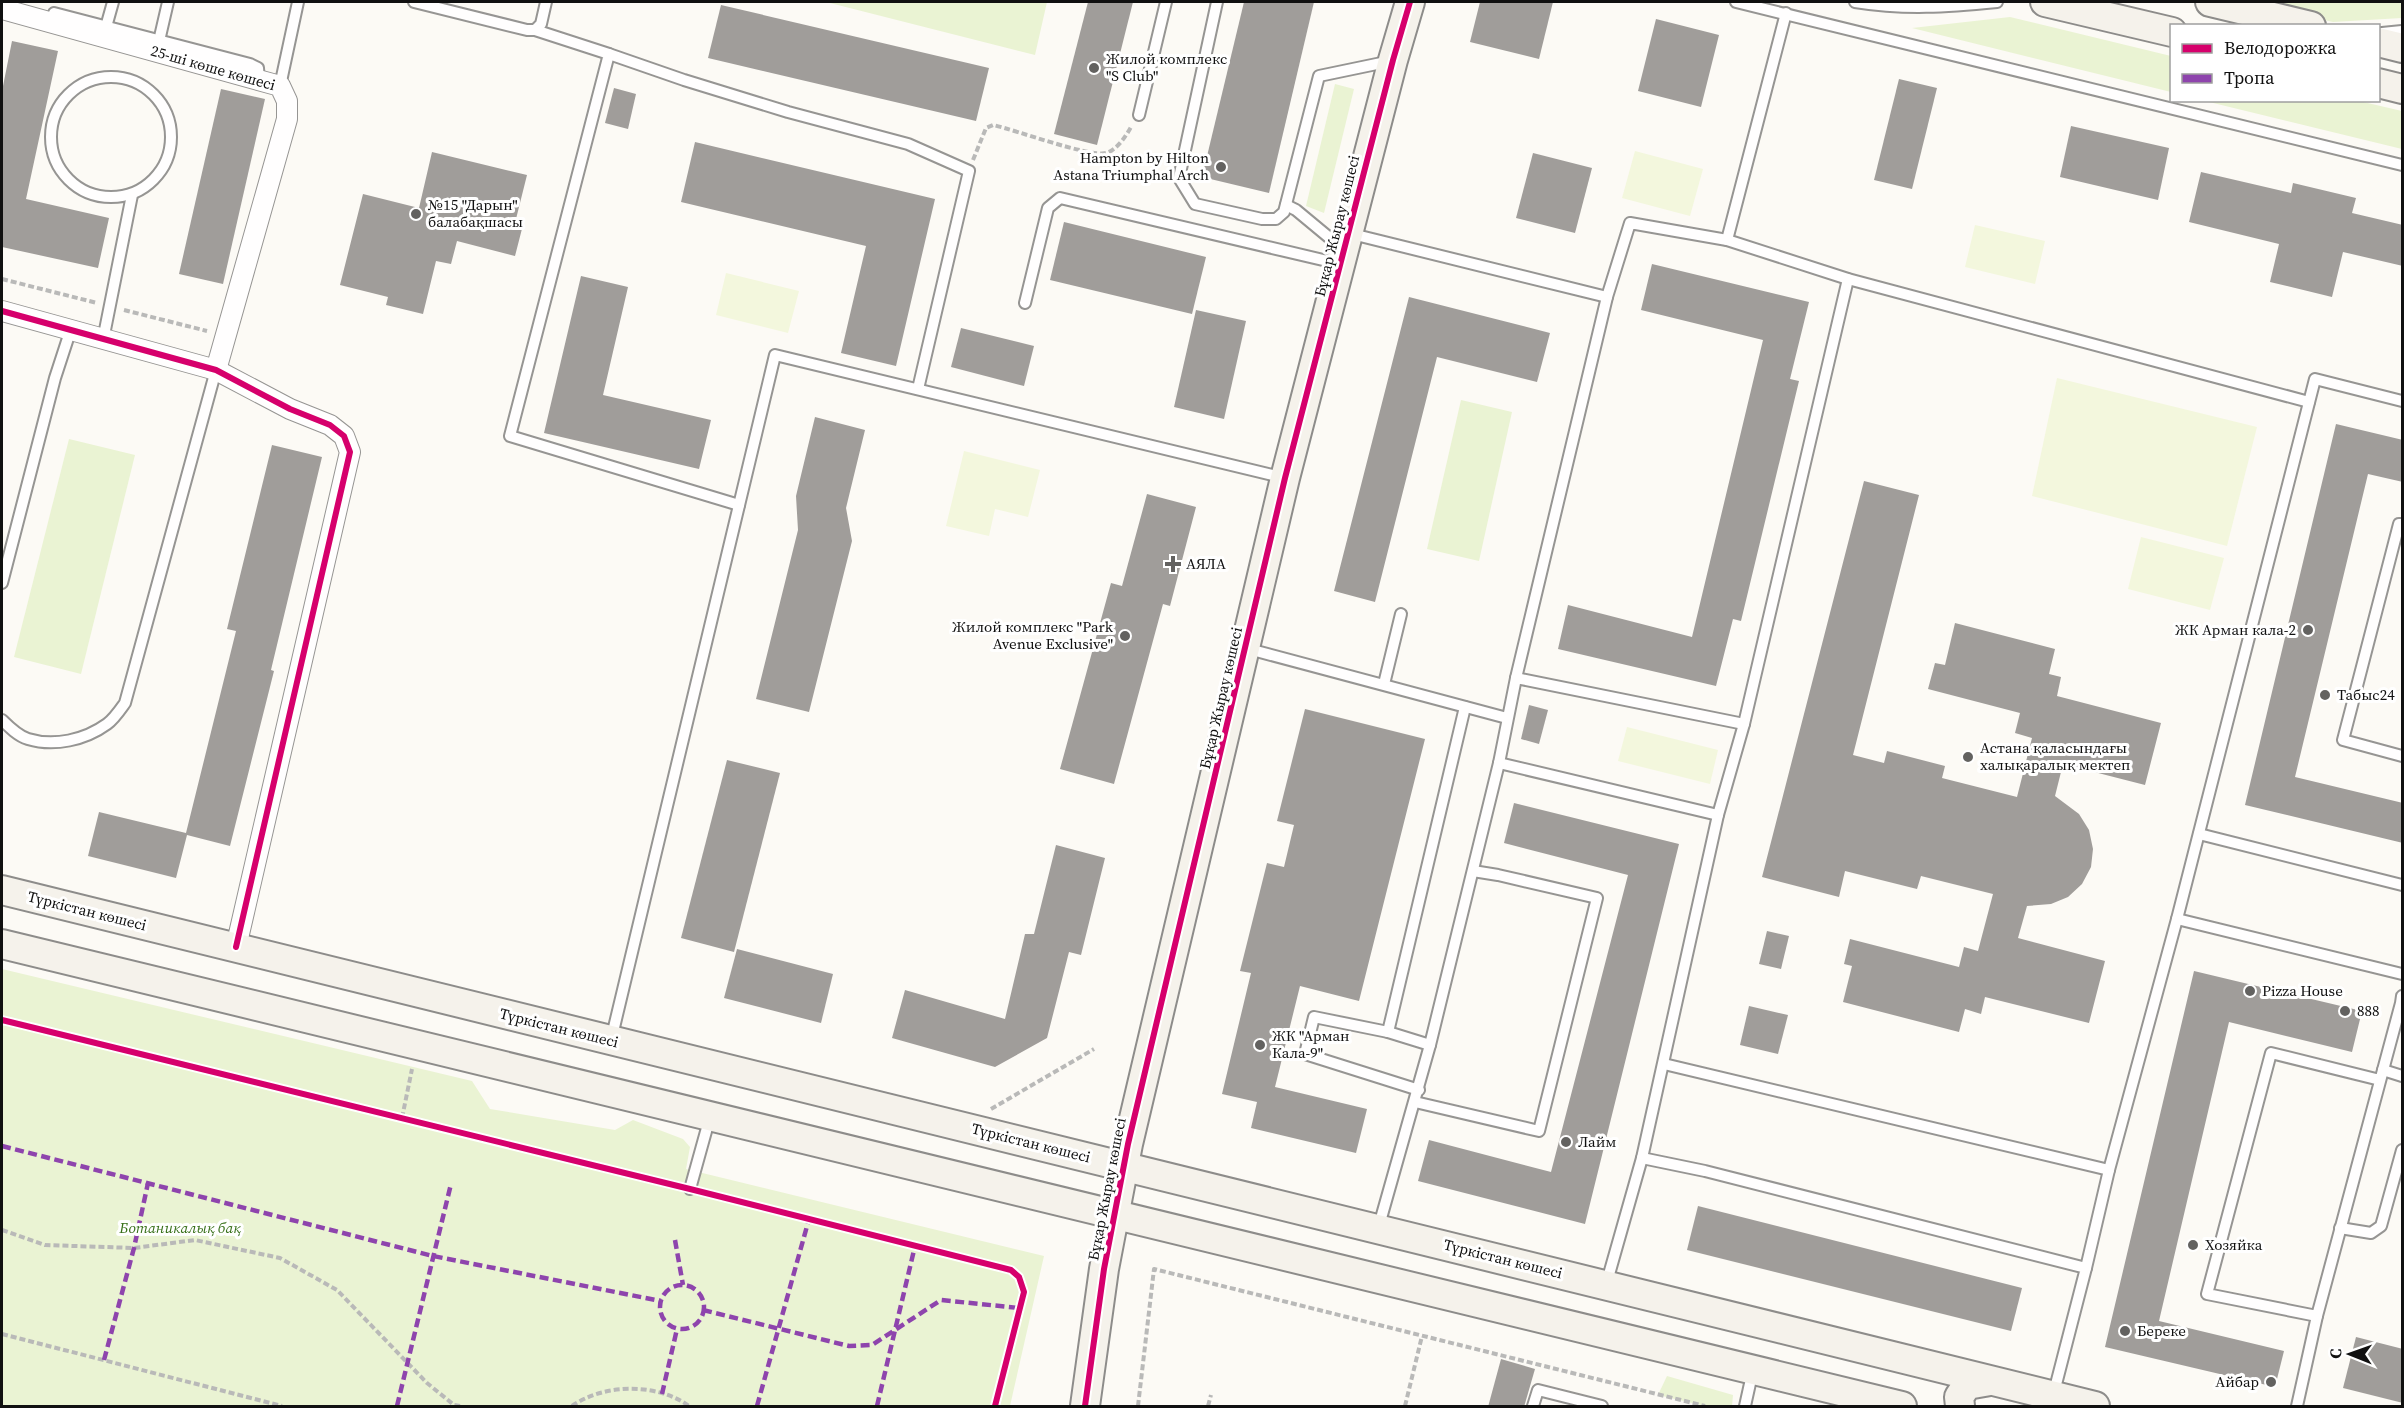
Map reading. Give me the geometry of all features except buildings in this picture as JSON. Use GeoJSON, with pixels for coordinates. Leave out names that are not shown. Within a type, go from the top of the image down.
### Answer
{"type":"FeatureCollection","features":[{"type":"Feature","properties":{"kind":"main road","name":"Бұқар Жырау көшесі"},"geometry":{"type":"LineString","coordinates":[[1085,1407],[1104,1269],[1123,1166],[1285,478],[1410,2]]}},
{"type":"Feature","properties":{"kind":"main road"},"geometry":{"type":"LineString","coordinates":[[1401,33],[1426,2]]}},
{"type":"Feature","properties":{"kind":"main road"},"geometry":{"type":"LineString","coordinates":[[2045,2],[2170,32]]}},
{"type":"Feature","properties":{"kind":"main road"},"geometry":{"type":"LineString","coordinates":[[2210,2],[2303,24]]}},
{"type":"Feature","properties":{"kind":"main road"},"geometry":{"type":"LineString","coordinates":[[2380,42],[2403,48]]}},
{"type":"Feature","properties":{"kind":"main road"},"geometry":{"type":"LineString","coordinates":[[2380,83],[2403,89]]}},
{"type":"Feature","properties":{"kind":"main road","name":"Түркістан көшесі"},"geometry":{"type":"LineString","coordinates":[[2,890],[2095,1407]]}},
{"type":"Feature","properties":{"kind":"main road"},"geometry":{"type":"LineString","coordinates":[[2,944],[1890,1403],[1907,1400],[1916,1390],[1919,1383],[1920,1363]]}},
{"type":"Feature","properties":{"kind":"main road"},"geometry":{"type":"LineString","coordinates":[[1960,1407],[1959,1397],[1967,1385],[1990,1381]]}},
{"type":"Feature","properties":{"kind":"street","name":"25-ші көше көшесі"},"geometry":{"type":"LineString","coordinates":[[4,9],[280,86],[287,101],[287,119],[216,370]]}},
{"type":"Feature","properties":{"kind":"street"},"geometry":{"type":"LineString","coordinates":[[2,311],[70,332],[216,370],[290,408],[330,425],[344,436],[350,452],[236,947]]}},
{"type":"Feature","properties":{"kind":"lane"},"geometry":{"type":"LineString","coordinates":[[106,27],[113,2]]}},
{"type":"Feature","properties":{"kind":"lane"},"geometry":{"type":"LineString","coordinates":[[159,41],[168,2]]}},
{"type":"Feature","properties":{"kind":"lane"},"geometry":{"type":"LineString","coordinates":[[280,86],[298,2]]}},
{"type":"Feature","properties":{"kind":"lane"},"geometry":{"type":"LineString","coordinates":[[414,2],[527,30],[535,30],[788,112],[908,144],[969,171],[918,389]]}},
{"type":"Feature","properties":{"kind":"lane"},"geometry":{"type":"LineString","coordinates":[[535,30],[541,24],[546,2]]}},
{"type":"Feature","properties":{"kind":"lane"},"geometry":{"type":"LineString","coordinates":[[1139,115],[1166,2]]}},
{"type":"Feature","properties":{"kind":"lane"},"geometry":{"type":"LineString","coordinates":[[1217,2],[1179,178],[1194,204],[1262,219],[1276,219],[1284,212],[1319,76],[1393,60]]}},
{"type":"Feature","properties":{"kind":"lane"},"geometry":{"type":"LineString","coordinates":[[1736,2],[2403,165]]}},
{"type":"Feature","properties":{"kind":"lane"},"geometry":{"type":"LineString","coordinates":[[1855,2],[1885,7],[1933,8],[1997,2]]}},
{"type":"Feature","properties":{"kind":"lane"},"geometry":{"type":"LineString","coordinates":[[4,9],[29,7],[250,64],[258,68],[259,80]]}},
{"type":"Feature","properties":{"kind":"lane"},"geometry":{"type":"LineString","coordinates":[[1727,240],[1786,13]]}},
{"type":"Feature","properties":{"kind":"lane"},"geometry":{"type":"LineString","coordinates":[[2380,33],[2403,31]]}},
{"type":"Feature","properties":{"kind":"lane"},"geometry":{"type":"LineString","coordinates":[[609,54],[510,436],[739,505]]}},
{"type":"Feature","properties":{"kind":"lane"},"geometry":{"type":"LineString","coordinates":[[103,340],[132,195],[148,184],[165,163],[172,137],[166,111],[159,99],[138,82],[112,76],[86,82],[64,98],[52,122],[51,136],[56,162],[73,184],[84,191],[111,197],[132,195]]}},
{"type":"Feature","properties":{"kind":"lane"},"geometry":{"type":"LineString","coordinates":[[1026,303],[1048,208],[1060,198],[1606,297]]}},
{"type":"Feature","properties":{"kind":"lane"},"geometry":{"type":"LineString","coordinates":[[1286,205],[1296,210],[1344,249]]}},
{"type":"Feature","properties":{"kind":"lane"},"geometry":{"type":"LineString","coordinates":[[1378,1229],[1419,1090],[1499,763],[1516,678],[1606,297],[1630,223],[1727,240],[1848,279],[2309,402]]}},
{"type":"Feature","properties":{"kind":"lane"},"geometry":{"type":"LineString","coordinates":[[1606,1285],[1642,1158],[1718,815],[1744,724],[1848,279]]}},
{"type":"Feature","properties":{"kind":"lane"},"geometry":{"type":"LineString","coordinates":[[2,584],[55,378],[70,332]]}},
{"type":"Feature","properties":{"kind":"lane"},"geometry":{"type":"LineString","coordinates":[[611,1040],[775,355],[1285,478]]}},
{"type":"Feature","properties":{"kind":"lane"},"geometry":{"type":"LineString","coordinates":[[2,720],[27,739],[56,742],[87,736],[109,723],[125,703],[216,370]]}},
{"type":"Feature","properties":{"kind":"lane"},"geometry":{"type":"LineString","coordinates":[[2053,1396],[2109,1170],[2177,919],[2315,379],[2403,401]]}},
{"type":"Feature","properties":{"kind":"lane"},"geometry":{"type":"LineString","coordinates":[[2403,525],[2399,524],[2343,740],[2403,756]]}},
{"type":"Feature","properties":{"kind":"lane"},"geometry":{"type":"LineString","coordinates":[[1384,684],[1401,614]]}},
{"type":"Feature","properties":{"kind":"lane"},"geometry":{"type":"LineString","coordinates":[[1245,648],[1507,718]]}},
{"type":"Feature","properties":{"kind":"lane"},"geometry":{"type":"LineString","coordinates":[[1516,678],[1744,724]]}},
{"type":"Feature","properties":{"kind":"lane"},"geometry":{"type":"LineString","coordinates":[[1388,1032],[1465,707]]}},
{"type":"Feature","properties":{"kind":"lane"},"geometry":{"type":"LineString","coordinates":[[1499,763],[1718,815]]}},
{"type":"Feature","properties":{"kind":"lane"},"geometry":{"type":"LineString","coordinates":[[2199,834],[2403,885]]}},
{"type":"Feature","properties":{"kind":"lane"},"geometry":{"type":"LineString","coordinates":[[1415,1102],[1539,1131],[1597,898],[1473,871]]}},
{"type":"Feature","properties":{"kind":"lane"},"geometry":{"type":"LineString","coordinates":[[2177,919],[2403,974]]}},
{"type":"Feature","properties":{"kind":"lane"},"geometry":{"type":"LineString","coordinates":[[2297,1407],[2317,1316],[2402,1000]]}},
{"type":"Feature","properties":{"kind":"lane"},"geometry":{"type":"LineString","coordinates":[[1419,1090],[1305,1054],[1314,1017],[1388,1032],[1430,1045]]}},
{"type":"Feature","properties":{"kind":"lane"},"geometry":{"type":"LineString","coordinates":[[2317,1316],[2207,1294],[2271,1053],[2382,1075],[2403,1076]]}},
{"type":"Feature","properties":{"kind":"lane"},"geometry":{"type":"LineString","coordinates":[[1664,1064],[2109,1170]]}},
{"type":"Feature","properties":{"kind":"lane"},"geometry":{"type":"LineString","coordinates":[[690,1189],[710,1117]]}},
{"type":"Feature","properties":{"kind":"lane"},"geometry":{"type":"LineString","coordinates":[[2340,1228],[2371,1233],[2381,1226],[2403,1150]]}},
{"type":"Feature","properties":{"kind":"lane"},"geometry":{"type":"LineString","coordinates":[[1642,1158],[1716,1174],[2086,1268]]}},
{"type":"Feature","properties":{"kind":"lane"},"geometry":{"type":"LineString","coordinates":[[1745,1407],[1753,1370]]}},
{"type":"Feature","properties":{"kind":"lane"},"geometry":{"type":"LineString","coordinates":[[1533,1407],[1538,1390],[1602,1407]]}},
{"type":"Feature","properties":{"kind":"path"},"geometry":{"type":"LineString","coordinates":[[969,171],[986,128],[993,125],[1069,147],[1104,154],[1111,151],[1123,139],[1139,115]]}},
{"type":"Feature","properties":{"kind":"path"},"geometry":{"type":"LineString","coordinates":[[991,1109],[1094,1049]]}},
{"type":"Feature","properties":{"kind":"path"},"geometry":{"type":"LineString","coordinates":[[402,1118],[412,1069]]}},
{"type":"Feature","properties":{"kind":"path"},"geometry":{"type":"LineString","coordinates":[[390,1115],[413,1121]]}},
{"type":"Feature","properties":{"kind":"path"},"geometry":{"type":"LineString","coordinates":[[2,1230],[45,1245],[134,1248],[195,1240],[280,1258],[337,1290],[427,1383],[453,1405],[460,1407]]}},
{"type":"Feature","properties":{"kind":"path"},"geometry":{"type":"LineString","coordinates":[[1138,1407],[1154,1269],[1705,1407]]}},
{"type":"Feature","properties":{"kind":"path"},"geometry":{"type":"LineString","coordinates":[[2,1334],[282,1407]]}},
{"type":"Feature","properties":{"kind":"path"},"geometry":{"type":"LineString","coordinates":[[1405,1407],[1422,1336]]}},
{"type":"Feature","properties":{"kind":"path"},"geometry":{"type":"LineString","coordinates":[[572,1407],[593,1395],[631,1389],[650,1390],[689,1407]]}},
{"type":"Feature","properties":{"kind":"path"},"geometry":{"type":"LineString","coordinates":[[1208,1407],[1211,1395]]}},
{"type":"Feature","properties":{"kind":"green space"},"geometry":{"type":"Polygon","coordinates":[[[826,2],[1047,2],[1035,55],[826,2]]]}},
{"type":"Feature","properties":{"kind":"green space"},"geometry":{"type":"Polygon","coordinates":[[[2246,2],[2401,2],[2402,18],[2333,22],[2246,2]]]}},
{"type":"Feature","properties":{"kind":"green space"},"geometry":{"type":"Polygon","coordinates":[[[2010,17],[2170,56],[2170,92],[1912,28],[2010,17]]]}},
{"type":"Feature","properties":{"kind":"green space"},"geometry":{"type":"Polygon","coordinates":[[[1335,84],[1354,89],[1324,213],[1306,206],[1335,84]]]}},
{"type":"Feature","properties":{"kind":"green space"},"geometry":{"type":"Polygon","coordinates":[[[2209,102],[2363,102],[2402,111],[2402,149],[2209,102]]]}},
{"type":"Feature","properties":{"kind":"green space"},"geometry":{"type":"Polygon","coordinates":[[[1635,151],[1703,169],[1690,216],[1622,198],[1635,151]]]}},
{"type":"Feature","properties":{"kind":"green space"},"geometry":{"type":"Polygon","coordinates":[[[1975,225],[2045,241],[2035,284],[1965,267],[1975,225]]]}},
{"type":"Feature","properties":{"kind":"green space"},"geometry":{"type":"Polygon","coordinates":[[[726,273],[799,291],[788,333],[716,315],[726,273]]]}},
{"type":"Feature","properties":{"kind":"green space"},"geometry":{"type":"Polygon","coordinates":[[[2057,378],[2257,427],[2227,546],[2032,496],[2057,378]]]}},
{"type":"Feature","properties":{"kind":"green space"},"geometry":{"type":"Polygon","coordinates":[[[1461,400],[1512,412],[1479,561],[1427,549],[1461,400]]]}},
{"type":"Feature","properties":{"kind":"green space"},"geometry":{"type":"Polygon","coordinates":[[[69,439],[135,455],[81,674],[14,657],[69,439]]]}},
{"type":"Feature","properties":{"kind":"green space"},"geometry":{"type":"Polygon","coordinates":[[[964,451],[1040,470],[1028,517],[995,509],[989,536],[946,526],[964,451]]]}},
{"type":"Feature","properties":{"kind":"green space"},"geometry":{"type":"Polygon","coordinates":[[[2141,537],[2224,558],[2210,610],[2128,589],[2141,537]]]}},
{"type":"Feature","properties":{"kind":"green space"},"geometry":{"type":"Polygon","coordinates":[[[1627,727],[1718,750],[1710,784],[1618,761],[1627,727]]]}},
{"type":"Feature","properties":{"kind":"green space","name":"Ботаникалық бақ"},"geometry":{"type":"Polygon","coordinates":[[[2,969],[472,1081],[490,1109],[615,1130],[633,1120],[683,1139],[690,1147],[686,1169],[1044,1256],[1010,1406],[2,1406],[2,969]]]}},
{"type":"Feature","properties":{"kind":"green space"},"geometry":{"type":"Polygon","coordinates":[[[1667,1376],[1733,1395],[1732,1406],[1705,1406],[1658,1395],[1667,1376]]]}},
{"type":"Feature","properties":{"kind":"marked path"},"geometry":{"type":"LineString","coordinates":[[2,1146],[433,1256],[661,1301]]}},
{"type":"Feature","properties":{"kind":"marked path"},"geometry":{"type":"LineString","coordinates":[[104,1360],[134,1248],[148,1183]]}},
{"type":"Feature","properties":{"kind":"marked path"},"geometry":{"type":"LineString","coordinates":[[397,1406],[451,1184]]}},
{"type":"Feature","properties":{"kind":"marked path"},"geometry":{"type":"LineString","coordinates":[[757,1406],[809,1219]]}},
{"type":"Feature","properties":{"kind":"marked path"},"geometry":{"type":"LineString","coordinates":[[675,1240],[683,1285]]}},
{"type":"Feature","properties":{"kind":"marked path"},"geometry":{"type":"LineString","coordinates":[[877,1406],[915,1246]]}},
{"type":"Feature","properties":{"kind":"marked path"},"geometry":{"type":"LineString","coordinates":[[682,1285],[697,1292],[704,1307],[697,1322],[682,1329],[667,1322],[660,1307],[667,1292],[682,1285]]}},
{"type":"Feature","properties":{"kind":"marked path"},"geometry":{"type":"LineString","coordinates":[[703,1310],[849,1346],[872,1345],[941,1300],[1019,1308]]}},
{"type":"Feature","properties":{"kind":"marked path"},"geometry":{"type":"LineString","coordinates":[[662,1394],[677,1329]]}},
{"type":"Feature","properties":{"kind":"cycle path"},"geometry":{"type":"LineString","coordinates":[[1085,1406],[1104,1269],[1128,1144],[1285,478],[1410,2]]}},
{"type":"Feature","properties":{"kind":"cycle path"},"geometry":{"type":"LineString","coordinates":[[2,311],[216,370],[290,409],[330,425],[344,436],[350,452],[236,947]]}},
{"type":"Feature","properties":{"kind":"cycle path"},"geometry":{"type":"LineString","coordinates":[[2,1020],[1011,1270],[1019,1277],[1024,1292],[995,1406]]}},
{"type":"Feature","properties":{"kind":"place","name":"Жилой комплекс \"S Club\""},"geometry":{"type":"Point","coordinates":[1094,68]}},
{"type":"Feature","properties":{"kind":"place","name":"Hampton by Hilton Astana Triumphal Arch"},"geometry":{"type":"Point","coordinates":[1221,167]}},
{"type":"Feature","properties":{"kind":"place","name":"№15 \"Дарын\" балабақшасы"},"geometry":{"type":"Point","coordinates":[416,214]}},
{"type":"Feature","properties":{"kind":"place","name":"АЯЛА"},"geometry":{"type":"Point","coordinates":[1173,564]}},
{"type":"Feature","properties":{"kind":"place","name":"ЖК Арман кала-2"},"geometry":{"type":"Point","coordinates":[2308,630]}},
{"type":"Feature","properties":{"kind":"place","name":"Жилой комплекс \"Park Avenue Exclusive\""},"geometry":{"type":"Point","coordinates":[1125,636]}},
{"type":"Feature","properties":{"kind":"place","name":"Табыс24"},"geometry":{"type":"Point","coordinates":[2325,695]}},
{"type":"Feature","properties":{"kind":"place","name":"Астана қаласындағы халықаралық мектеп"},"geometry":{"type":"Point","coordinates":[1968,757]}},
{"type":"Feature","properties":{"kind":"place","name":"Pizza House"},"geometry":{"type":"Point","coordinates":[2250,991]}},
{"type":"Feature","properties":{"kind":"place","name":"888"},"geometry":{"type":"Point","coordinates":[2345,1011]}},
{"type":"Feature","properties":{"kind":"place","name":"ЖК \"Арман Кала-9\""},"geometry":{"type":"Point","coordinates":[1260,1045]}},
{"type":"Feature","properties":{"kind":"place","name":"Лайм"},"geometry":{"type":"Point","coordinates":[1566,1142]}},
{"type":"Feature","properties":{"kind":"place","name":"Хозяйка"},"geometry":{"type":"Point","coordinates":[2193,1245]}},
{"type":"Feature","properties":{"kind":"place","name":"Береке"},"geometry":{"type":"Point","coordinates":[2125,1331]}},
{"type":"Feature","properties":{"kind":"place","name":"Айбар"},"geometry":{"type":"Point","coordinates":[2271,1382]}}]}
